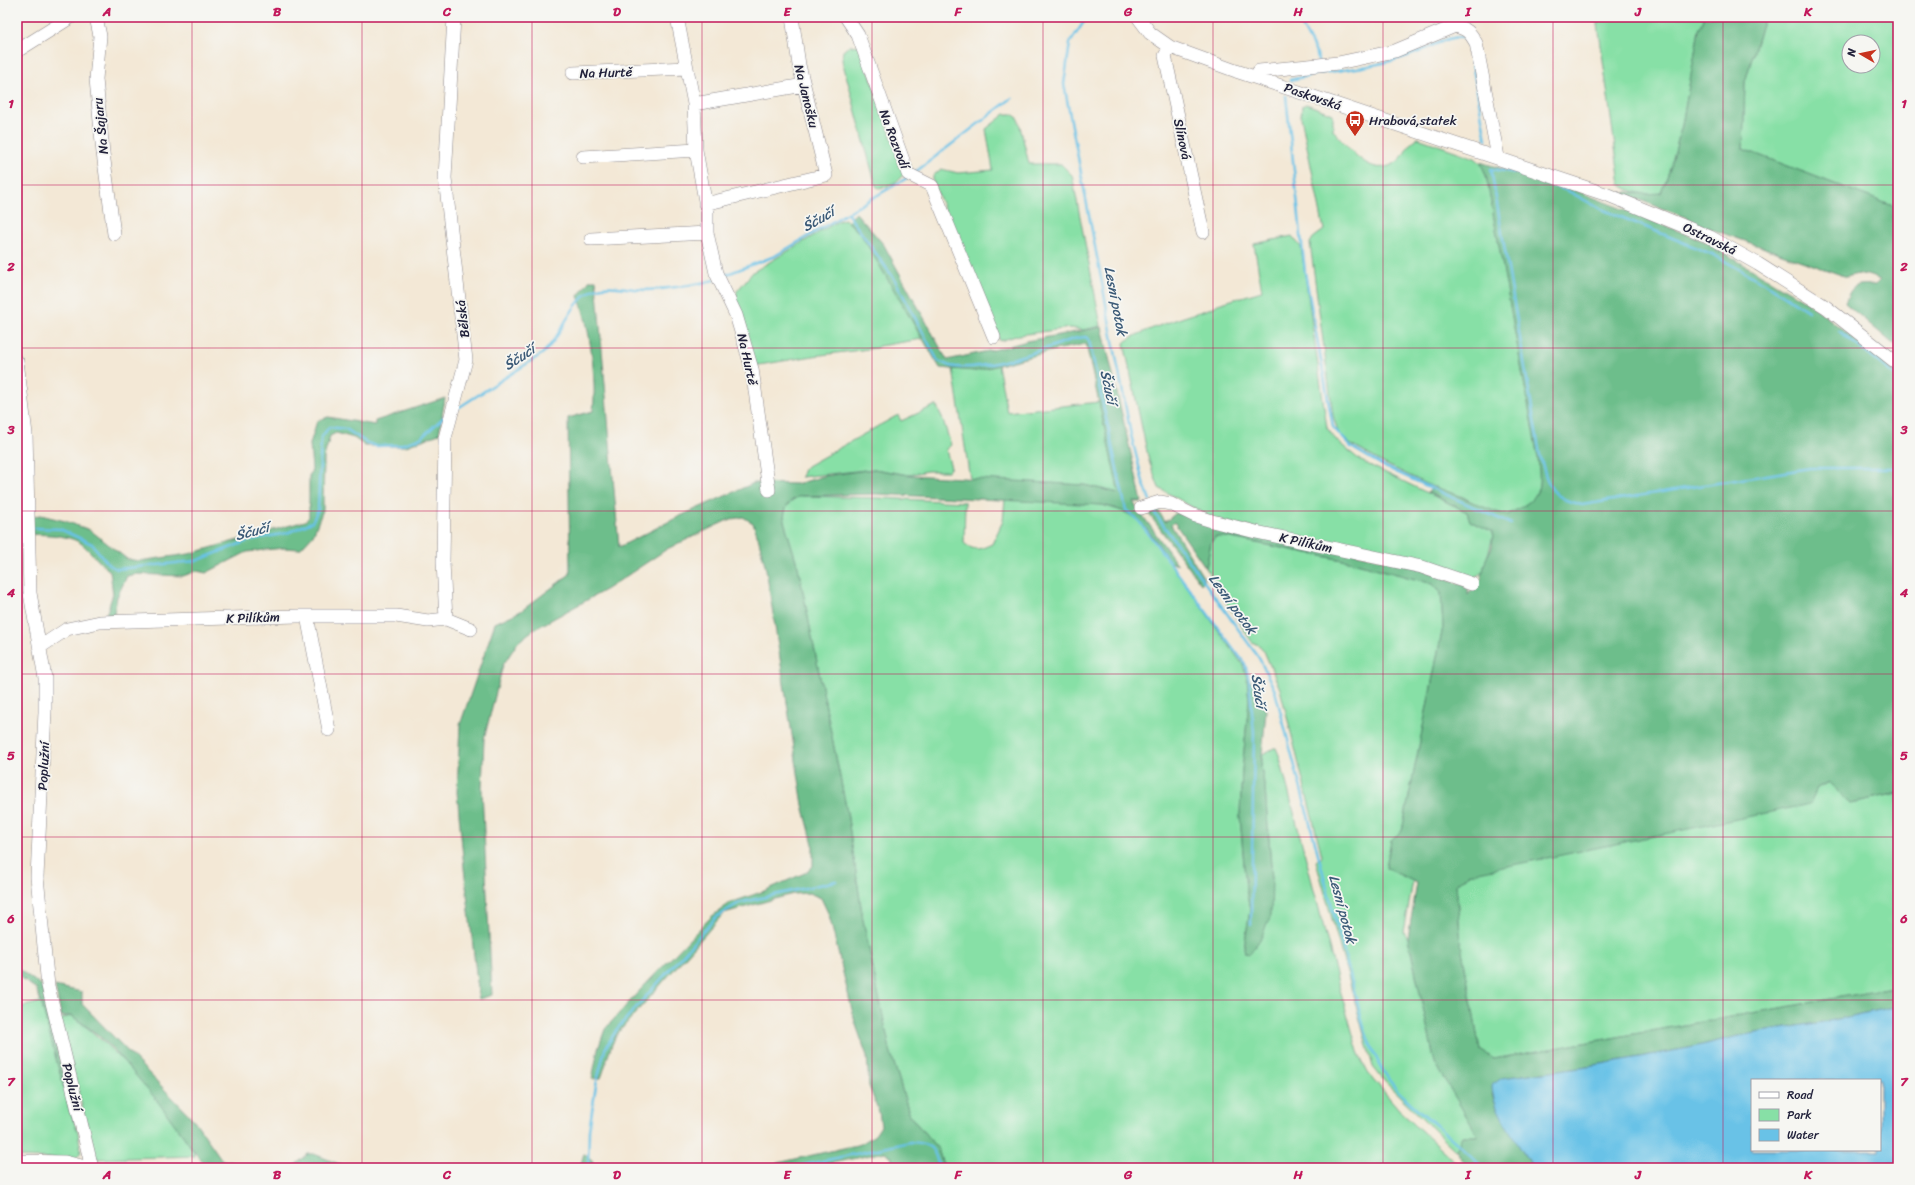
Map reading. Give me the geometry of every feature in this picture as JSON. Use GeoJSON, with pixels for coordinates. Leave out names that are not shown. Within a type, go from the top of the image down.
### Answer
{"type":"FeatureCollection","features":[{"type":"Feature","properties":{"kind":"street"},"geometry":{"type":"LineString","coordinates":[[17,51],[72,17]]}},
{"type":"Feature","properties":{"kind":"street","name":"Na Šajaru"},"geometry":{"type":"LineString","coordinates":[[96,17],[100,36],[96,79],[103,153],[114,234]]}},
{"type":"Feature","properties":{"kind":"street","name":"Bělská"},"geometry":{"type":"LineString","coordinates":[[446,619],[443,562],[445,438],[466,360],[445,178],[454,17]]}},
{"type":"Feature","properties":{"kind":"street","name":"Na Hurtě"},"geometry":{"type":"LineString","coordinates":[[677,17],[694,104],[696,150],[705,204],[706,233],[718,278],[736,315],[752,369],[769,490]]}},
{"type":"Feature","properties":{"kind":"street","name":"Na Janošku"},"geometry":{"type":"LineString","coordinates":[[705,204],[826,175],[799,65],[792,17]]}},
{"type":"Feature","properties":{"kind":"street","name":"Na Rozvodí"},"geometry":{"type":"LineString","coordinates":[[846,17],[858,34],[908,174],[932,186],[994,338]]}},
{"type":"Feature","properties":{"kind":"street","name":"Paskovská"},"geometry":{"type":"LineString","coordinates":[[1138,17],[1150,33],[1170,47],[1255,77],[1498,157]]}},
{"type":"Feature","properties":{"kind":"street"},"geometry":{"type":"LineString","coordinates":[[1255,77],[1259,71],[1338,63],[1395,51],[1455,26],[1466,17]]}},
{"type":"Feature","properties":{"kind":"street"},"geometry":{"type":"LineString","coordinates":[[1455,26],[1470,31],[1476,42],[1498,157]]}},
{"type":"Feature","properties":{"kind":"street","name":"Slínová"},"geometry":{"type":"LineString","coordinates":[[1170,47],[1165,56],[1203,232]]}},
{"type":"Feature","properties":{"kind":"street","name":"Na Hurtě"},"geometry":{"type":"LineString","coordinates":[[573,73],[687,68]]}},
{"type":"Feature","properties":{"kind":"street"},"geometry":{"type":"LineString","coordinates":[[694,104],[804,85]]}},
{"type":"Feature","properties":{"kind":"street"},"geometry":{"type":"LineString","coordinates":[[583,157],[696,150]]}},
{"type":"Feature","properties":{"kind":"street","name":"Ostravská"},"geometry":{"type":"LineString","coordinates":[[1498,157],[1608,195],[1710,237],[1758,264],[1826,307],[1898,364]]}},
{"type":"Feature","properties":{"kind":"street"},"geometry":{"type":"LineString","coordinates":[[591,239],[706,233]]}},
{"type":"Feature","properties":{"kind":"street","name":"Poplužní"},"geometry":{"type":"LineString","coordinates":[[17,361],[26,434],[30,593],[45,678],[46,712],[37,876],[48,986],[91,1168]]}},
{"type":"Feature","properties":{"kind":"street","name":"K Pilíkům"},"geometry":{"type":"LineString","coordinates":[[1148,507],[1160,502],[1172,504],[1193,515],[1256,532],[1422,567],[1472,584]]}},
{"type":"Feature","properties":{"kind":"street"},"geometry":{"type":"LineString","coordinates":[[307,616],[329,730]]}},
{"type":"Feature","properties":{"kind":"street","name":"K Pilíkům"},"geometry":{"type":"LineString","coordinates":[[40,647],[67,629],[100,622],[307,616],[396,616],[428,621],[446,619],[471,629]]}},
{"type":"Feature","properties":{"kind":"street"},"geometry":{"type":"LineString","coordinates":[[17,1161],[65,1162],[91,1168]]}},
{"type":"Feature","properties":{"kind":"green space"},"geometry":{"type":"Polygon","coordinates":[[[1597,17],[1705,17],[1699,30],[1682,125],[1671,166],[1661,193],[1651,194],[1634,192],[1620,184],[1597,17]]]}},
{"type":"Feature","properties":{"kind":"green space"},"geometry":{"type":"Polygon","coordinates":[[[1705,17],[1764,17],[1745,82],[1743,149],[1898,208],[1898,348],[1845,303],[1850,292],[1856,286],[1875,285],[1880,280],[1864,274],[1847,277],[1708,228],[1685,217],[1624,194],[1627,192],[1647,194],[1661,193],[1671,166],[1682,125],[1699,30],[1705,17]]]}},
{"type":"Feature","properties":{"kind":"green space"},"geometry":{"type":"Polygon","coordinates":[[[1764,17],[1898,17],[1898,208],[1743,149],[1745,82],[1764,17]]]}},
{"type":"Feature","properties":{"kind":"green space"},"geometry":{"type":"Polygon","coordinates":[[[860,45],[904,174],[896,182],[880,189],[876,186],[842,60],[843,51],[849,46],[860,45]]]}},
{"type":"Feature","properties":{"kind":"green space"},"geometry":{"type":"Polygon","coordinates":[[[1306,104],[1333,114],[1333,130],[1353,153],[1370,165],[1379,167],[1388,166],[1398,161],[1408,147],[1418,138],[1475,158],[1482,164],[1486,175],[1539,470],[1538,488],[1536,494],[1526,504],[1507,515],[1487,510],[1463,497],[1431,486],[1383,463],[1350,444],[1338,432],[1333,416],[1310,243],[1313,238],[1324,230],[1301,117],[1302,106],[1306,104]]]}},
{"type":"Feature","properties":{"kind":"green space"},"geometry":{"type":"Polygon","coordinates":[[[1005,114],[1012,114],[1018,118],[1029,164],[1061,164],[1072,175],[1101,326],[1083,330],[1070,328],[1019,335],[1000,341],[933,182],[933,176],[941,169],[958,173],[993,170],[986,129],[1005,114]]]}},
{"type":"Feature","properties":{"kind":"green space"},"geometry":{"type":"Polygon","coordinates":[[[1480,162],[1577,191],[1706,242],[1813,306],[1898,374],[1898,793],[1851,803],[1828,782],[1817,788],[1810,804],[1469,874],[1456,884],[1461,945],[1480,1050],[1494,1059],[1898,987],[1898,1006],[1829,1021],[1738,1036],[1694,1047],[1601,1064],[1502,1078],[1492,1094],[1497,1107],[1532,1168],[1468,1168],[1456,1151],[1462,1136],[1478,1136],[1435,1063],[1408,938],[1417,883],[1386,868],[1391,840],[1402,831],[1443,627],[1441,593],[1433,584],[1353,562],[1228,537],[1215,537],[1211,542],[1206,568],[1174,522],[1171,525],[1205,580],[1201,584],[1149,514],[1158,510],[1165,522],[1176,513],[1420,568],[1468,587],[1468,595],[1481,579],[1486,559],[1492,547],[1493,532],[1470,521],[1467,512],[1427,492],[1435,487],[1488,509],[1507,515],[1532,499],[1536,494],[1539,480],[1538,458],[1486,175],[1480,162]]]}},
{"type":"Feature","properties":{"kind":"green space"},"geometry":{"type":"Polygon","coordinates":[[[856,213],[884,245],[947,360],[1027,341],[1102,327],[1142,502],[1133,502],[1178,565],[1170,562],[1150,532],[1135,518],[1115,508],[1102,505],[876,494],[801,496],[790,502],[786,508],[784,521],[798,567],[847,812],[863,920],[890,1050],[910,1116],[938,1149],[944,1168],[894,1168],[891,1156],[885,1152],[809,1168],[756,1168],[861,1144],[875,1135],[881,1126],[879,1112],[869,1086],[867,1056],[855,1022],[829,915],[821,898],[809,893],[793,894],[724,913],[617,1034],[601,1078],[592,1079],[598,1049],[605,1029],[641,989],[711,917],[730,903],[764,891],[807,872],[813,866],[813,844],[803,805],[766,569],[753,523],[743,517],[728,520],[667,549],[607,589],[533,630],[518,642],[503,665],[484,739],[482,790],[492,995],[479,999],[457,792],[460,725],[495,623],[521,611],[570,574],[568,418],[593,411],[594,384],[592,353],[586,322],[578,296],[590,280],[596,280],[619,547],[678,517],[754,483],[797,484],[824,476],[874,469],[909,475],[1084,485],[1119,493],[1086,344],[1055,350],[976,371],[940,368],[862,236],[848,221],[856,213]]]}},
{"type":"Feature","properties":{"kind":"green space"},"geometry":{"type":"Polygon","coordinates":[[[845,219],[862,236],[922,339],[879,346],[876,348],[813,356],[753,366],[735,302],[737,291],[753,272],[838,221],[845,219]]]}},
{"type":"Feature","properties":{"kind":"green space"},"geometry":{"type":"Polygon","coordinates":[[[1292,236],[1301,247],[1327,428],[1337,441],[1361,461],[1467,512],[1470,521],[1493,531],[1483,572],[1472,579],[1454,574],[1454,571],[1213,519],[1159,488],[1149,461],[1124,343],[1139,334],[1212,308],[1218,304],[1262,291],[1254,244],[1292,236]]]}},
{"type":"Feature","properties":{"kind":"green space"},"geometry":{"type":"Polygon","coordinates":[[[998,365],[1007,412],[1099,402],[1119,493],[1084,485],[970,479],[953,369],[976,371],[998,365]]]}},
{"type":"Feature","properties":{"kind":"green space"},"geometry":{"type":"Polygon","coordinates":[[[445,398],[439,434],[406,446],[365,446],[354,438],[336,433],[330,436],[324,457],[323,510],[313,535],[300,549],[284,548],[247,552],[206,573],[197,571],[183,576],[136,574],[127,576],[117,597],[114,614],[106,615],[113,594],[110,571],[83,545],[70,538],[61,536],[17,535],[17,519],[41,515],[65,521],[90,530],[127,559],[139,561],[189,554],[305,521],[309,517],[309,477],[312,469],[310,444],[317,421],[328,417],[375,425],[375,421],[445,398]]]}},
{"type":"Feature","properties":{"kind":"green space"},"geometry":{"type":"Polygon","coordinates":[[[936,405],[942,417],[951,445],[946,450],[951,467],[948,471],[927,471],[909,475],[874,469],[801,477],[807,466],[898,415],[901,421],[936,405]]]}},
{"type":"Feature","properties":{"kind":"green space"},"geometry":{"type":"Polygon","coordinates":[[[801,496],[965,502],[964,543],[974,549],[992,544],[1003,521],[1005,499],[1102,505],[1126,512],[1140,520],[1243,665],[1247,678],[1249,701],[1242,770],[1240,815],[1246,890],[1250,910],[1244,948],[1272,879],[1265,789],[1261,767],[1263,754],[1276,748],[1339,986],[1359,1055],[1368,1073],[1403,1114],[1462,1168],[944,1168],[938,1149],[910,1116],[890,1050],[863,920],[847,812],[798,567],[784,521],[786,508],[790,502],[801,496]]]}},
{"type":"Feature","properties":{"kind":"green space"},"geometry":{"type":"Polygon","coordinates":[[[1220,536],[1353,562],[1433,584],[1441,593],[1443,627],[1402,831],[1391,840],[1386,868],[1413,881],[1404,932],[1408,938],[1435,1063],[1479,1136],[1462,1136],[1456,1151],[1385,1082],[1373,1067],[1316,861],[1322,856],[1280,689],[1264,651],[1260,646],[1252,642],[1206,568],[1211,542],[1215,537],[1220,536]]]}},
{"type":"Feature","properties":{"kind":"green space"},"geometry":{"type":"Polygon","coordinates":[[[1247,678],[1257,687],[1266,711],[1261,767],[1265,789],[1272,879],[1271,915],[1261,938],[1250,954],[1245,953],[1244,948],[1250,910],[1246,890],[1240,815],[1242,770],[1249,701],[1247,678]]]}},
{"type":"Feature","properties":{"kind":"green space"},"geometry":{"type":"Polygon","coordinates":[[[1829,782],[1851,803],[1898,793],[1898,987],[1494,1059],[1480,1050],[1461,945],[1456,884],[1469,874],[1817,788],[1829,782]]]}},
{"type":"Feature","properties":{"kind":"green space"},"geometry":{"type":"Polygon","coordinates":[[[17,968],[42,986],[75,1122],[71,1115],[41,1002],[36,989],[17,975],[17,968]]]}},
{"type":"Feature","properties":{"kind":"green space"},"geometry":{"type":"Polygon","coordinates":[[[55,986],[82,992],[82,1004],[194,1120],[222,1160],[255,1168],[207,1168],[155,1098],[114,1050],[97,1034],[72,1016],[61,1016],[55,986]]]}},
{"type":"Feature","properties":{"kind":"green space"},"geometry":{"type":"Polygon","coordinates":[[[41,1002],[71,1114],[78,1132],[81,1152],[75,1159],[17,1157],[17,1008],[41,1002]]]}},
{"type":"Feature","properties":{"kind":"green space"},"geometry":{"type":"Polygon","coordinates":[[[72,1016],[107,1045],[139,1078],[181,1133],[194,1152],[194,1156],[96,1159],[59,1019],[72,1016]]]}},
{"type":"Feature","properties":{"kind":"green space"},"geometry":{"type":"Polygon","coordinates":[[[584,1153],[593,1162],[594,1168],[580,1168],[584,1153]]]}},
{"type":"Feature","properties":{"kind":"green space"},"geometry":{"type":"Polygon","coordinates":[[[308,1154],[314,1154],[349,1168],[266,1168],[293,1167],[308,1154]]]}},
{"type":"Feature","properties":{"kind":"water"},"geometry":{"type":"Polygon","coordinates":[[[1898,1006],[1898,1164],[1881,1168],[1532,1168],[1501,1116],[1493,1095],[1492,1085],[1502,1078],[1601,1064],[1694,1047],[1738,1036],[1829,1021],[1898,1006]]]}},
{"type":"Feature","properties":{"kind":"waterway","name":"Lesní potok"},"geometry":{"type":"LineString","coordinates":[[1087,17],[1070,43],[1064,84],[1131,435],[1143,482],[1150,500]]}},
{"type":"Feature","properties":{"kind":"waterway"},"geometry":{"type":"LineString","coordinates":[[1297,17],[1317,54],[1318,61]]}},
{"type":"Feature","properties":{"kind":"waterway"},"geometry":{"type":"LineString","coordinates":[[1320,70],[1321,73],[1384,63],[1409,56],[1449,39],[1460,37],[1465,38],[1468,41],[1486,140]]}},
{"type":"Feature","properties":{"kind":"waterway"},"geometry":{"type":"LineString","coordinates":[[1290,80],[1321,73]]}},
{"type":"Feature","properties":{"kind":"waterway"},"geometry":{"type":"LineString","coordinates":[[1286,96],[1305,272],[1333,427],[1351,447],[1385,467],[1511,524]]}},
{"type":"Feature","properties":{"kind":"waterway"},"geometry":{"type":"LineString","coordinates":[[914,173],[1012,98]]}},
{"type":"Feature","properties":{"kind":"waterway"},"geometry":{"type":"LineString","coordinates":[[1808,311],[1771,287],[1714,255],[1599,208],[1568,191],[1517,173],[1491,169],[1540,455],[1548,482],[1556,494],[1571,502],[1582,505],[1810,468],[1898,468]]}},
{"type":"Feature","properties":{"kind":"waterway"},"geometry":{"type":"LineString","coordinates":[[847,213],[907,178]]}},
{"type":"Feature","properties":{"kind":"waterway","name":"Ščučí"},"geometry":{"type":"LineString","coordinates":[[722,276],[775,256],[847,213],[895,280],[938,361],[950,366],[979,366],[1014,358],[1077,338],[1086,337],[1089,340],[1126,510],[1139,521],[1245,664],[1249,680],[1254,732],[1251,925]]}},
{"type":"Feature","properties":{"kind":"waterway","name":"Ščučí"},"geometry":{"type":"LineString","coordinates":[[458,408],[542,354],[549,347],[577,303],[593,290],[612,286],[639,290],[651,290],[714,280]]}},
{"type":"Feature","properties":{"kind":"waterway"},"geometry":{"type":"LineString","coordinates":[[1839,331],[1898,378]]}},
{"type":"Feature","properties":{"kind":"waterway","name":"Ščučí"},"geometry":{"type":"LineString","coordinates":[[33,528],[60,529],[92,544],[109,565],[117,569],[196,561],[250,540],[287,533],[312,522],[318,510],[321,438],[329,427],[346,429],[367,443],[376,446],[400,445],[421,438],[445,416]]}},
{"type":"Feature","properties":{"kind":"waterway","name":"Lesní potok"},"geometry":{"type":"LineString","coordinates":[[1153,508],[1156,515],[1259,658],[1275,691],[1364,1028],[1378,1062],[1387,1078],[1399,1092],[1463,1148],[1483,1168]]}},
{"type":"Feature","properties":{"kind":"waterway","name":"Ščučí"},"geometry":{"type":"LineString","coordinates":[[17,529],[24,528]]}},
{"type":"Feature","properties":{"kind":"waterway"},"geometry":{"type":"LineString","coordinates":[[588,1168],[589,1130],[596,1085],[605,1049],[617,1029],[716,917],[739,903],[836,881]]}},
{"type":"Feature","properties":{"kind":"waterway"},"geometry":{"type":"LineString","coordinates":[[790,1168],[910,1142],[927,1145],[931,1148],[934,1151],[939,1168]]}},
{"type":"Feature","properties":{"kind":"place","name":"Hrabová,statek"},"geometry":{"type":"Point","coordinates":[1355,137]}}]}
